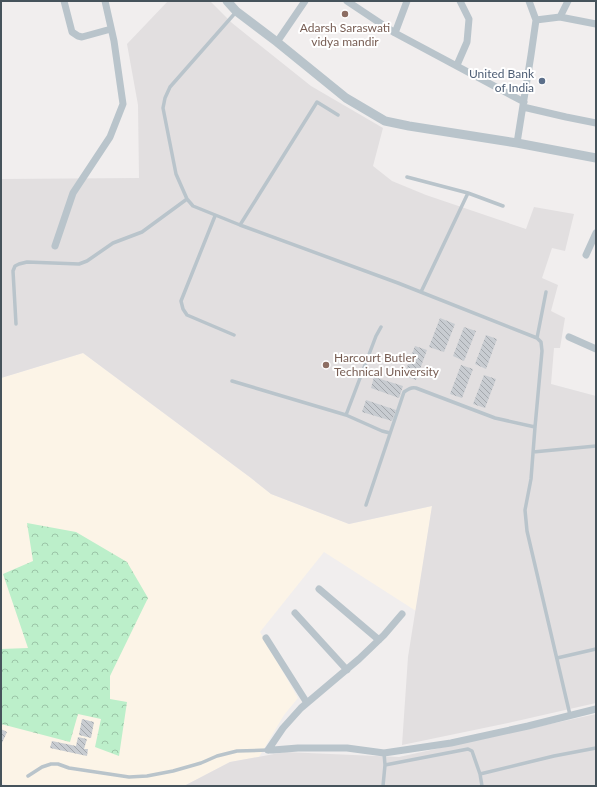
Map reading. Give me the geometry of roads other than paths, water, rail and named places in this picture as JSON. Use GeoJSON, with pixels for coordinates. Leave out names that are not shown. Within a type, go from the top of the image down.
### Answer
{"type":"FeatureCollection","features":[{"type":"Feature","properties":{"kind":"street"},"geometry":{"type":"LineString","coordinates":[[64,1],[72,32],[78,36],[111,29]]}},
{"type":"Feature","properties":{"kind":"street"},"geometry":{"type":"LineString","coordinates":[[55,246],[73,193],[110,137],[123,104],[114,41],[105,1]]}},
{"type":"Feature","properties":{"kind":"street"},"geometry":{"type":"LineString","coordinates":[[227,1],[236,11],[346,98],[385,121],[596,158]]}},
{"type":"Feature","properties":{"kind":"street"},"geometry":{"type":"LineString","coordinates":[[277,42],[305,1]]}},
{"type":"Feature","properties":{"kind":"street"},"geometry":{"type":"LineString","coordinates":[[347,1],[395,33],[457,66],[523,104],[566,117],[596,123]]}},
{"type":"Feature","properties":{"kind":"street"},"geometry":{"type":"LineString","coordinates":[[395,33],[407,1]]}},
{"type":"Feature","properties":{"kind":"street"},"geometry":{"type":"LineString","coordinates":[[457,66],[467,42],[469,19],[460,1]]}},
{"type":"Feature","properties":{"kind":"street"},"geometry":{"type":"LineString","coordinates":[[517,143],[536,20],[529,1]]}},
{"type":"Feature","properties":{"kind":"street"},"geometry":{"type":"LineString","coordinates":[[560,17],[568,1]]}},
{"type":"Feature","properties":{"kind":"street"},"geometry":{"type":"LineString","coordinates":[[536,20],[560,17],[596,24]]}},
{"type":"Feature","properties":{"kind":"street"},"geometry":{"type":"LineString","coordinates":[[586,255],[596,233]]}},
{"type":"Feature","properties":{"kind":"street"},"geometry":{"type":"LineString","coordinates":[[569,337],[596,349]]}},
{"type":"Feature","properties":{"kind":"street"},"geometry":{"type":"LineString","coordinates":[[319,589],[379,640]]}},
{"type":"Feature","properties":{"kind":"street"},"geometry":{"type":"LineString","coordinates":[[295,613],[347,670]]}},
{"type":"Feature","properties":{"kind":"street"},"geometry":{"type":"LineString","coordinates":[[268,750],[283,728],[301,708],[359,659],[379,640],[402,614]]}},
{"type":"Feature","properties":{"kind":"street"},"geometry":{"type":"LineString","coordinates":[[266,638],[307,703]]}},
{"type":"Feature","properties":{"kind":"street"},"geometry":{"type":"LineString","coordinates":[[268,750],[298,748],[347,748],[384,753],[450,743],[596,709]]}},
{"type":"Feature","properties":{"kind":"lane"},"geometry":{"type":"LineString","coordinates":[[236,11],[170,87],[165,98],[163,108],[176,174],[187,199],[192,206],[215,216],[421,292],[537,338],[541,342],[542,351],[531,479],[525,510],[527,531],[570,715]]}},
{"type":"Feature","properties":{"kind":"lane"},"geometry":{"type":"LineString","coordinates":[[240,225],[317,102],[338,115]]}},
{"type":"Feature","properties":{"kind":"lane"},"geometry":{"type":"LineString","coordinates":[[406,176],[468,192],[502,206]]}},
{"type":"Feature","properties":{"kind":"lane"},"geometry":{"type":"LineString","coordinates":[[421,292],[468,192]]}},
{"type":"Feature","properties":{"kind":"lane"},"geometry":{"type":"LineString","coordinates":[[16,324],[13,271],[15,266],[27,262],[79,264],[87,261],[113,243],[142,232],[187,199]]}},
{"type":"Feature","properties":{"kind":"lane"},"geometry":{"type":"LineString","coordinates":[[215,216],[181,301],[187,316],[234,336]]}},
{"type":"Feature","properties":{"kind":"lane"},"geometry":{"type":"LineString","coordinates":[[537,338],[546,292]]}},
{"type":"Feature","properties":{"kind":"lane"},"geometry":{"type":"LineString","coordinates":[[346,415],[381,326]]}},
{"type":"Feature","properties":{"kind":"lane"},"geometry":{"type":"LineString","coordinates":[[232,382],[346,415],[390,433]]}},
{"type":"Feature","properties":{"kind":"lane"},"geometry":{"type":"LineString","coordinates":[[366,505],[404,392],[407,389],[416,388],[494,418],[535,427]]}},
{"type":"Feature","properties":{"kind":"lane"},"geometry":{"type":"LineString","coordinates":[[533,452],[596,446]]}},
{"type":"Feature","properties":{"kind":"lane"},"geometry":{"type":"LineString","coordinates":[[557,658],[596,649]]}},
{"type":"Feature","properties":{"kind":"lane"},"geometry":{"type":"LineString","coordinates":[[480,774],[596,748]]}},
{"type":"Feature","properties":{"kind":"lane"},"geometry":{"type":"LineString","coordinates":[[385,765],[468,749],[472,751],[480,774],[482,786]]}},
{"type":"Feature","properties":{"kind":"lane"},"geometry":{"type":"LineString","coordinates":[[28,776],[42,767],[51,764],[129,777],[147,776],[173,771],[237,751],[268,750]]}},
{"type":"Feature","properties":{"kind":"lane"},"geometry":{"type":"LineString","coordinates":[[383,786],[385,765],[384,753]]}},
{"type":"Feature","properties":{"kind":"place","name":"Adarsh Saraswati vidya mandir"},"geometry":{"type":"Point","coordinates":[345,14]}},
{"type":"Feature","properties":{"kind":"place","name":"United Bank of India"},"geometry":{"type":"Point","coordinates":[542,81]}},
{"type":"Feature","properties":{"kind":"place","name":"Harcourt Butler Technical University"},"geometry":{"type":"Point","coordinates":[326,365]}}]}
